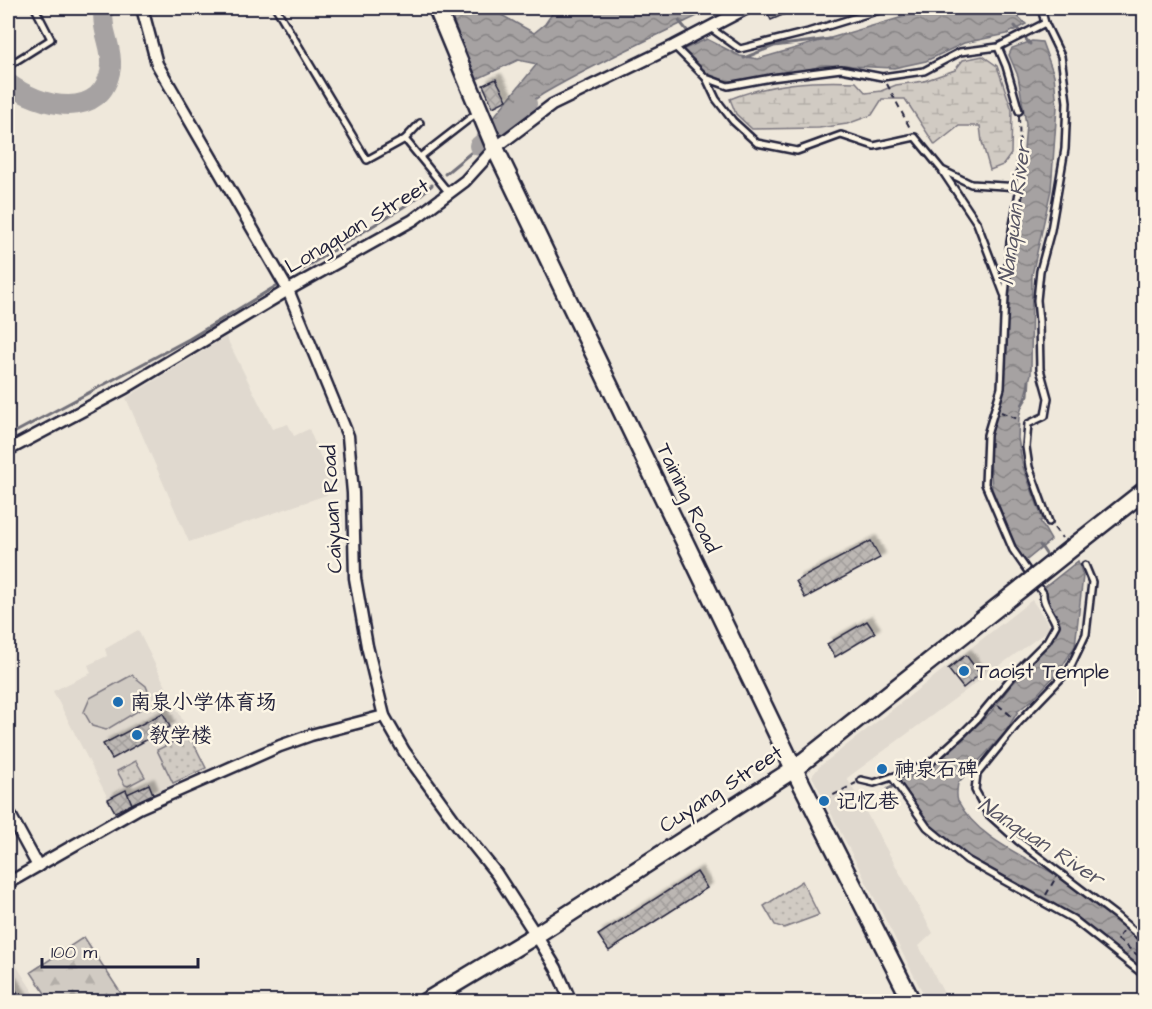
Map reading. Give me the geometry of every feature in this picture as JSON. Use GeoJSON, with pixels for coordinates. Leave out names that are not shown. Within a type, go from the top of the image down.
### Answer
{"type":"FeatureCollection","features":[{"type":"Feature","properties":{"kind":"street","name":"Caiyuan Road"},"geometry":{"type":"LineString","coordinates":[[142,8],[158,64],[288,290],[348,436],[353,493],[355,579],[367,646],[384,716],[404,751],[459,827],[496,873],[556,968],[571,1002]]}},
{"type":"Feature","properties":{"kind":"street","name":"Longquan Street"},"geometry":{"type":"LineString","coordinates":[[8,450],[125,388],[288,290],[413,220],[465,181],[495,148],[552,105],[747,8]]}},
{"type":"Feature","properties":{"kind":"street","name":"Taining Road"},"geometry":{"type":"LineString","coordinates":[[439,14],[495,148],[794,769],[912,1002]]}},
{"type":"Feature","properties":{"kind":"street"},"geometry":{"type":"LineString","coordinates":[[1075,546],[1144,491]]}},
{"type":"Feature","properties":{"kind":"street","name":"Cuyang Street"},"geometry":{"type":"LineString","coordinates":[[425,1002],[536,935],[794,769],[1075,546]]}},
{"type":"Feature","properties":{"kind":"street"},"geometry":{"type":"LineString","coordinates":[[8,883],[139,808],[280,746],[311,735],[384,716]]}},
{"type":"Feature","properties":{"kind":"street"},"geometry":{"type":"LineString","coordinates":[[8,811],[38,866]]}},
{"type":"Feature","properties":{"kind":"lane"},"geometry":{"type":"LineString","coordinates":[[8,66],[51,39],[35,8]]}},
{"type":"Feature","properties":{"kind":"lane"},"geometry":{"type":"LineString","coordinates":[[277,8],[367,160],[405,139],[420,123]]}},
{"type":"Feature","properties":{"kind":"lane"},"geometry":{"type":"LineString","coordinates":[[709,27],[740,50],[886,8]]}},
{"type":"Feature","properties":{"kind":"lane"},"geometry":{"type":"LineString","coordinates":[[1041,8],[1045,23],[1061,56],[1067,102],[1065,149],[1051,230],[1040,271],[1037,300],[1040,369],[1048,398],[1045,416],[1029,424],[1026,447],[1029,467],[1049,522]]}},
{"type":"Feature","properties":{"kind":"lane"},"geometry":{"type":"LineString","coordinates":[[706,78],[728,86],[841,69],[882,77],[924,71],[960,52],[998,47],[1045,23]]}},
{"type":"Feature","properties":{"kind":"lane"},"geometry":{"type":"LineString","coordinates":[[674,46],[706,78],[716,99],[733,121],[757,143],[797,151],[841,135],[874,146],[915,137],[942,170],[977,223],[1005,296]]}},
{"type":"Feature","properties":{"kind":"lane"},"geometry":{"type":"LineString","coordinates":[[998,47],[1019,111]]}},
{"type":"Feature","properties":{"kind":"lane"},"geometry":{"type":"LineString","coordinates":[[420,157],[479,112]]}},
{"type":"Feature","properties":{"kind":"lane"},"geometry":{"type":"LineString","coordinates":[[405,139],[449,193]]}},
{"type":"Feature","properties":{"kind":"lane"},"geometry":{"type":"LineString","coordinates":[[861,780],[874,783],[929,764],[978,720],[1016,672],[1047,641],[1056,625],[1052,614],[1042,600],[1043,593],[1013,550],[985,484],[987,435],[1002,378],[1005,296],[1010,242],[1020,187],[1021,159]]}},
{"type":"Feature","properties":{"kind":"lane"},"geometry":{"type":"LineString","coordinates":[[942,170],[971,184],[1020,187]]}},
{"type":"Feature","properties":{"kind":"lane"},"geometry":{"type":"LineString","coordinates":[[1085,565],[1092,582],[1086,634],[1069,670],[1019,722],[977,774],[975,790],[988,814],[1018,841],[1144,940]]}},
{"type":"Feature","properties":{"kind":"lane"},"geometry":{"type":"LineString","coordinates":[[892,777],[927,827],[967,860],[1073,919],[1144,975]]}},
{"type":"Feature","properties":{"kind":"path"},"geometry":{"type":"LineString","coordinates":[[882,77],[915,137]]}},
{"type":"Feature","properties":{"kind":"path"},"geometry":{"type":"LineString","coordinates":[[1019,111],[1021,159]]}},
{"type":"Feature","properties":{"kind":"path"},"geometry":{"type":"LineString","coordinates":[[995,409],[1029,424]]}},
{"type":"Feature","properties":{"kind":"path"},"geometry":{"type":"LineString","coordinates":[[1049,522],[1075,546]]}},
{"type":"Feature","properties":{"kind":"path"},"geometry":{"type":"LineString","coordinates":[[993,700],[1019,722]]}},
{"type":"Feature","properties":{"kind":"path"},"geometry":{"type":"LineString","coordinates":[[813,806],[851,786]]}},
{"type":"Feature","properties":{"kind":"path"},"geometry":{"type":"LineString","coordinates":[[1043,901],[1059,871]]}},
{"type":"Feature","properties":{"kind":"path"},"geometry":{"type":"LineString","coordinates":[[1128,926],[1117,939],[1144,960]]}},
{"type":"Feature","properties":{"kind":"shaded area"},"geometry":{"type":"Polygon","coordinates":[[[226,337],[272,429],[288,424],[294,436],[309,429],[335,492],[189,542],[126,398],[226,337]]]}},
{"type":"Feature","properties":{"kind":"shaded area"},"geometry":{"type":"Polygon","coordinates":[[[1032,600],[1051,628],[847,778],[933,933],[919,946],[948,1001],[927,1001],[812,776],[819,767],[1032,600]]]}},
{"type":"Feature","properties":{"kind":"shaded area"},"geometry":{"type":"Polygon","coordinates":[[[138,630],[206,768],[115,812],[53,691],[91,673],[88,665],[107,656],[105,649],[138,630]]]}},
{"type":"Feature","properties":{"kind":"shaded area"},"geometry":{"type":"Polygon","coordinates":[[[8,952],[12,959],[39,1001],[8,1001],[8,952]]]}},
{"type":"Feature","properties":{"kind":"green space"},"geometry":{"type":"Polygon","coordinates":[[[983,56],[997,66],[1012,110],[1011,154],[1003,165],[990,170],[980,126],[959,126],[935,145],[905,99],[882,99],[872,115],[847,124],[819,128],[752,129],[736,114],[730,99],[761,89],[808,82],[856,82],[866,93],[881,91],[896,85],[924,81],[955,70],[963,60],[983,56]]]}},
{"type":"Feature","properties":{"kind":"green space","name":"南泉小学体育场"},"geometry":{"type":"Polygon","coordinates":[[[132,675],[146,686],[150,696],[146,706],[106,730],[92,726],[84,712],[90,698],[132,675]]]}},
{"type":"Feature","properties":{"kind":"green space"},"geometry":{"type":"Polygon","coordinates":[[[189,734],[206,768],[173,783],[157,750],[189,734]]]}},
{"type":"Feature","properties":{"kind":"green space"},"geometry":{"type":"Polygon","coordinates":[[[136,761],[145,777],[128,786],[125,785],[117,771],[136,761]]]}},
{"type":"Feature","properties":{"kind":"green space"},"geometry":{"type":"Polygon","coordinates":[[[802,881],[819,915],[784,928],[775,925],[764,906],[802,881]]]}},
{"type":"Feature","properties":{"kind":"green space"},"geometry":{"type":"Polygon","coordinates":[[[84,937],[126,1001],[50,1001],[31,972],[84,937]]]}},
{"type":"Feature","properties":{"kind":"water"},"geometry":{"type":"Polygon","coordinates":[[[448,8],[489,8],[534,33],[545,24],[556,8],[695,8],[701,14],[562,83],[497,126],[492,119],[537,64],[518,60],[477,79],[448,8]]]}},
{"type":"Feature","properties":{"kind":"water"},"geometry":{"type":"Polygon","coordinates":[[[934,8],[1009,8],[1026,24],[1007,34],[964,43],[926,61],[894,68],[826,65],[729,82],[711,77],[682,50],[707,39],[740,56],[758,59],[934,8]]]}},
{"type":"Feature","properties":{"kind":"water"},"geometry":{"type":"Polygon","coordinates":[[[1032,41],[1042,42],[1054,75],[1057,107],[1051,190],[1032,275],[1031,374],[1019,417],[1018,438],[1023,467],[1043,520],[1040,521],[1051,540],[1023,563],[992,489],[989,441],[1003,389],[1007,295],[1013,237],[1019,212],[1026,124],[1018,76],[1009,55],[1012,48],[1032,41]]]}},
{"type":"Feature","properties":{"kind":"water"},"geometry":{"type":"Polygon","coordinates":[[[1078,561],[1083,576],[1075,646],[1060,670],[1032,700],[1018,711],[1005,733],[958,783],[957,797],[967,815],[979,828],[993,839],[1069,883],[1144,944],[1144,970],[1049,900],[979,863],[957,848],[929,825],[898,782],[925,772],[957,745],[991,712],[1051,641],[1059,618],[1039,592],[1078,561]]]}},
{"type":"Feature","properties":{"kind":"building"},"geometry":{"type":"Polygon","coordinates":[[[765,8],[799,8],[771,20],[765,8]]]}},
{"type":"Feature","properties":{"kind":"building"},"geometry":{"type":"Polygon","coordinates":[[[496,79],[507,100],[493,107],[483,85],[496,79]]]}},
{"type":"Feature","properties":{"kind":"building"},"geometry":{"type":"Polygon","coordinates":[[[871,541],[880,558],[805,598],[796,581],[871,541]]]}},
{"type":"Feature","properties":{"kind":"building"},"geometry":{"type":"Polygon","coordinates":[[[867,621],[875,633],[835,657],[827,644],[867,621]]]}},
{"type":"Feature","properties":{"kind":"building","name":"Taoist Temple"},"geometry":{"type":"Polygon","coordinates":[[[966,655],[980,674],[963,688],[948,669],[966,655]]]}},
{"type":"Feature","properties":{"kind":"building","name":"教学楼"},"geometry":{"type":"Polygon","coordinates":[[[163,713],[170,727],[112,759],[103,744],[163,713]]]}},
{"type":"Feature","properties":{"kind":"building"},"geometry":{"type":"Polygon","coordinates":[[[149,784],[153,794],[132,804],[127,794],[149,784]]]}},
{"type":"Feature","properties":{"kind":"building"},"geometry":{"type":"Polygon","coordinates":[[[126,790],[132,804],[115,812],[108,799],[126,790]]]}},
{"type":"Feature","properties":{"kind":"building"},"geometry":{"type":"Polygon","coordinates":[[[697,872],[707,888],[609,951],[598,935],[697,872]]]}},
{"type":"Feature","properties":{"kind":"building"},"geometry":{"type":"Polygon","coordinates":[[[9,980],[23,1001],[22,1002],[8,1002],[9,980]]]}},
{"type":"Feature","properties":{"kind":"waterway","name":"Nanquan River"},"geometry":{"type":"LineString","coordinates":[[8,83],[21,92],[52,103],[68,105],[83,103],[96,97],[106,85],[111,67],[103,8]]}},
{"type":"Feature","properties":{"kind":"waterway","name":"Nanquan River"},"geometry":{"type":"LineString","coordinates":[[679,21],[690,34]]}},
{"type":"Feature","properties":{"kind":"waterway","name":"Nanquan River"},"geometry":{"type":"LineString","coordinates":[[1015,26],[1030,44]]}},
{"type":"Feature","properties":{"kind":"waterway","name":"Nanquan River"},"geometry":{"type":"LineString","coordinates":[[744,58],[774,46],[830,39]]}},
{"type":"Feature","properties":{"kind":"waterway"},"geometry":{"type":"LineString","coordinates":[[479,146],[527,104]]}},
{"type":"Feature","properties":{"kind":"waterway"},"geometry":{"type":"LineString","coordinates":[[445,174],[479,146]]}},
{"type":"Feature","properties":{"kind":"waterway"},"geometry":{"type":"LineString","coordinates":[[290,277],[413,201],[432,185]]}},
{"type":"Feature","properties":{"kind":"waterway"},"geometry":{"type":"LineString","coordinates":[[8,436],[189,339],[276,286]]}},
{"type":"Feature","properties":{"kind":"waterway","name":"Nanquan River"},"geometry":{"type":"LineString","coordinates":[[1022,405],[1028,395],[1029,380]]}},
{"type":"Feature","properties":{"kind":"waterway","name":"Nanquan River"},"geometry":{"type":"LineString","coordinates":[[1040,545],[1050,560]]}},
{"type":"Feature","properties":{"kind":"waterway"},"geometry":{"type":"LineString","coordinates":[[888,789],[892,787]]}},
{"type":"Feature","properties":{"kind":"place","name":"Taoist Temple"},"geometry":{"type":"Point","coordinates":[964,671]}},
{"type":"Feature","properties":{"kind":"place","name":"南泉小学体育场"},"geometry":{"type":"Point","coordinates":[118,702]}},
{"type":"Feature","properties":{"kind":"place","name":"教学楼"},"geometry":{"type":"Point","coordinates":[137,735]}},
{"type":"Feature","properties":{"kind":"place","name":"神泉石碑"},"geometry":{"type":"Point","coordinates":[882,769]}},
{"type":"Feature","properties":{"kind":"place","name":"记忆巷"},"geometry":{"type":"Point","coordinates":[824,801]}}]}
